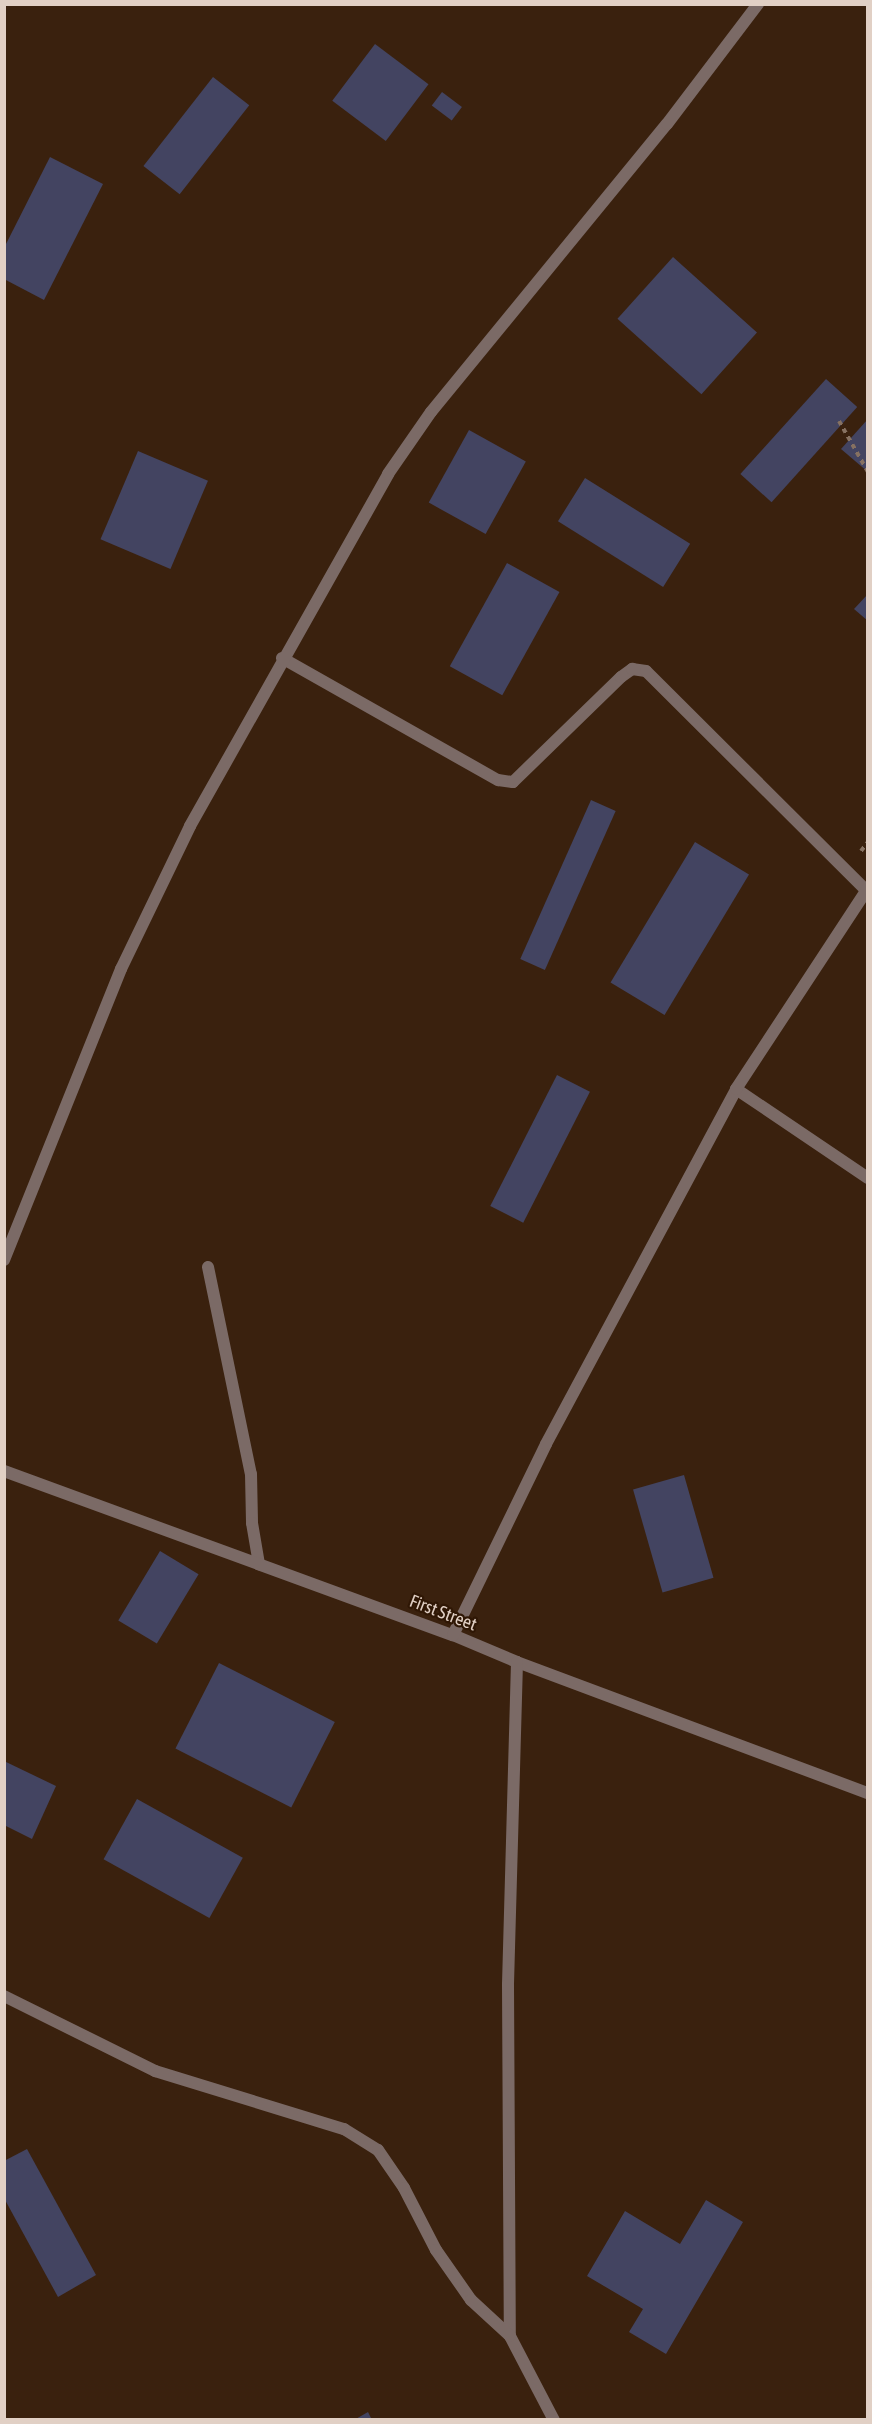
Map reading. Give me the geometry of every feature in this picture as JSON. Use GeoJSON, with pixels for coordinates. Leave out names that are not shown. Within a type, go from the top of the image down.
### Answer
{"type":"FeatureCollection","features":[{"type":"Feature","properties":{"kind":"street"},"geometry":{"type":"LineString","coordinates":[[4,1260],[121,969],[190,826],[282,658],[388,474],[431,412],[667,124],[758,4]]}},
{"type":"Feature","properties":{"kind":"street"},"geometry":{"type":"LineString","coordinates":[[282,658],[498,780],[513,782],[621,677],[632,669],[646,671],[867,889],[736,1089],[546,1444],[453,1635]]}},
{"type":"Feature","properties":{"kind":"street"},"geometry":{"type":"LineString","coordinates":[[736,1089],[867,1178]]}},
{"type":"Feature","properties":{"kind":"street"},"geometry":{"type":"LineString","coordinates":[[208,1267],[251,1473],[252,1523],[259,1564]]}},
{"type":"Feature","properties":{"kind":"street","name":"First Street"},"geometry":{"type":"LineString","coordinates":[[4,1471],[453,1635],[518,1662],[867,1793]]}},
{"type":"Feature","properties":{"kind":"street"},"geometry":{"type":"LineString","coordinates":[[510,2336],[508,1984],[518,1662]]}},
{"type":"Feature","properties":{"kind":"street"},"geometry":{"type":"LineString","coordinates":[[4,1996],[155,2071],[344,2129],[378,2150],[404,2188],[436,2250],[471,2300],[510,2336],[554,2420]]}},
{"type":"Feature","properties":{"kind":"path"},"geometry":{"type":"LineString","coordinates":[[839,422],[867,472]]}},
{"type":"Feature","properties":{"kind":"building"},"geometry":{"type":"Polygon","coordinates":[[[375,44],[429,84],[386,141],[332,101],[375,44]]]}},
{"type":"Feature","properties":{"kind":"building"},"geometry":{"type":"Polygon","coordinates":[[[213,77],[249,105],[180,194],[143,166],[213,77]]]}},
{"type":"Feature","properties":{"kind":"building"},"geometry":{"type":"Polygon","coordinates":[[[442,92],[462,107],[452,121],[432,106],[442,92]]]}},
{"type":"Feature","properties":{"kind":"building"},"geometry":{"type":"Polygon","coordinates":[[[50,157],[103,184],[44,300],[4,279],[4,248],[50,157]]]}},
{"type":"Feature","properties":{"kind":"building"},"geometry":{"type":"Polygon","coordinates":[[[673,257],[757,333],[701,394],[617,319],[673,257]]]}},
{"type":"Feature","properties":{"kind":"building"},"geometry":{"type":"Polygon","coordinates":[[[826,379],[857,407],[772,502],[740,474],[826,379]]]}},
{"type":"Feature","properties":{"kind":"building"},"geometry":{"type":"Polygon","coordinates":[[[868,419],[868,472],[841,449],[868,419]]]}},
{"type":"Feature","properties":{"kind":"building"},"geometry":{"type":"Polygon","coordinates":[[[469,430],[526,462],[486,534],[429,503],[469,430]]]}},
{"type":"Feature","properties":{"kind":"building"},"geometry":{"type":"Polygon","coordinates":[[[138,451],[208,481],[170,569],[100,539],[138,451]]]}},
{"type":"Feature","properties":{"kind":"building"},"geometry":{"type":"Polygon","coordinates":[[[585,478],[690,544],[663,587],[558,521],[585,478]]]}},
{"type":"Feature","properties":{"kind":"building"},"geometry":{"type":"Polygon","coordinates":[[[507,563],[559,592],[502,695],[450,666],[507,563]]]}},
{"type":"Feature","properties":{"kind":"building"},"geometry":{"type":"Polygon","coordinates":[[[868,594],[868,621],[854,609],[868,594]]]}},
{"type":"Feature","properties":{"kind":"building"},"geometry":{"type":"Polygon","coordinates":[[[591,800],[616,811],[545,970],[520,959],[591,800]]]}},
{"type":"Feature","properties":{"kind":"building"},"geometry":{"type":"Polygon","coordinates":[[[695,842],[749,874],[665,1015],[611,983],[695,842]]]}},
{"type":"Feature","properties":{"kind":"building"},"geometry":{"type":"Polygon","coordinates":[[[557,1075],[590,1092],[523,1223],[490,1206],[557,1075]]]}},
{"type":"Feature","properties":{"kind":"building"},"geometry":{"type":"Polygon","coordinates":[[[684,1475],[713,1578],[663,1592],[633,1490],[684,1475]]]}},
{"type":"Feature","properties":{"kind":"building"},"geometry":{"type":"Polygon","coordinates":[[[160,1551],[199,1574],[157,1644],[118,1620],[160,1551]]]}},
{"type":"Feature","properties":{"kind":"building"},"geometry":{"type":"Polygon","coordinates":[[[219,1663],[335,1722],[291,1808],[175,1749],[219,1663]]]}},
{"type":"Feature","properties":{"kind":"building"},"geometry":{"type":"Polygon","coordinates":[[[4,1761],[56,1786],[32,1839],[4,1825],[4,1761]]]}},
{"type":"Feature","properties":{"kind":"building"},"geometry":{"type":"Polygon","coordinates":[[[137,1799],[243,1858],[209,1918],[104,1859],[137,1799]]]}},
{"type":"Feature","properties":{"kind":"building"},"geometry":{"type":"Polygon","coordinates":[[[27,2149],[96,2275],[58,2297],[4,2198],[4,2161],[27,2149]]]}},
{"type":"Feature","properties":{"kind":"building"},"geometry":{"type":"Polygon","coordinates":[[[706,2200],[743,2222],[666,2354],[629,2332],[643,2309],[587,2276],[625,2211],[680,2244],[706,2200]]]}},
{"type":"Feature","properties":{"kind":"building"},"geometry":{"type":"Polygon","coordinates":[[[368,2412],[372,2420],[354,2420],[368,2412]]]}}]}
